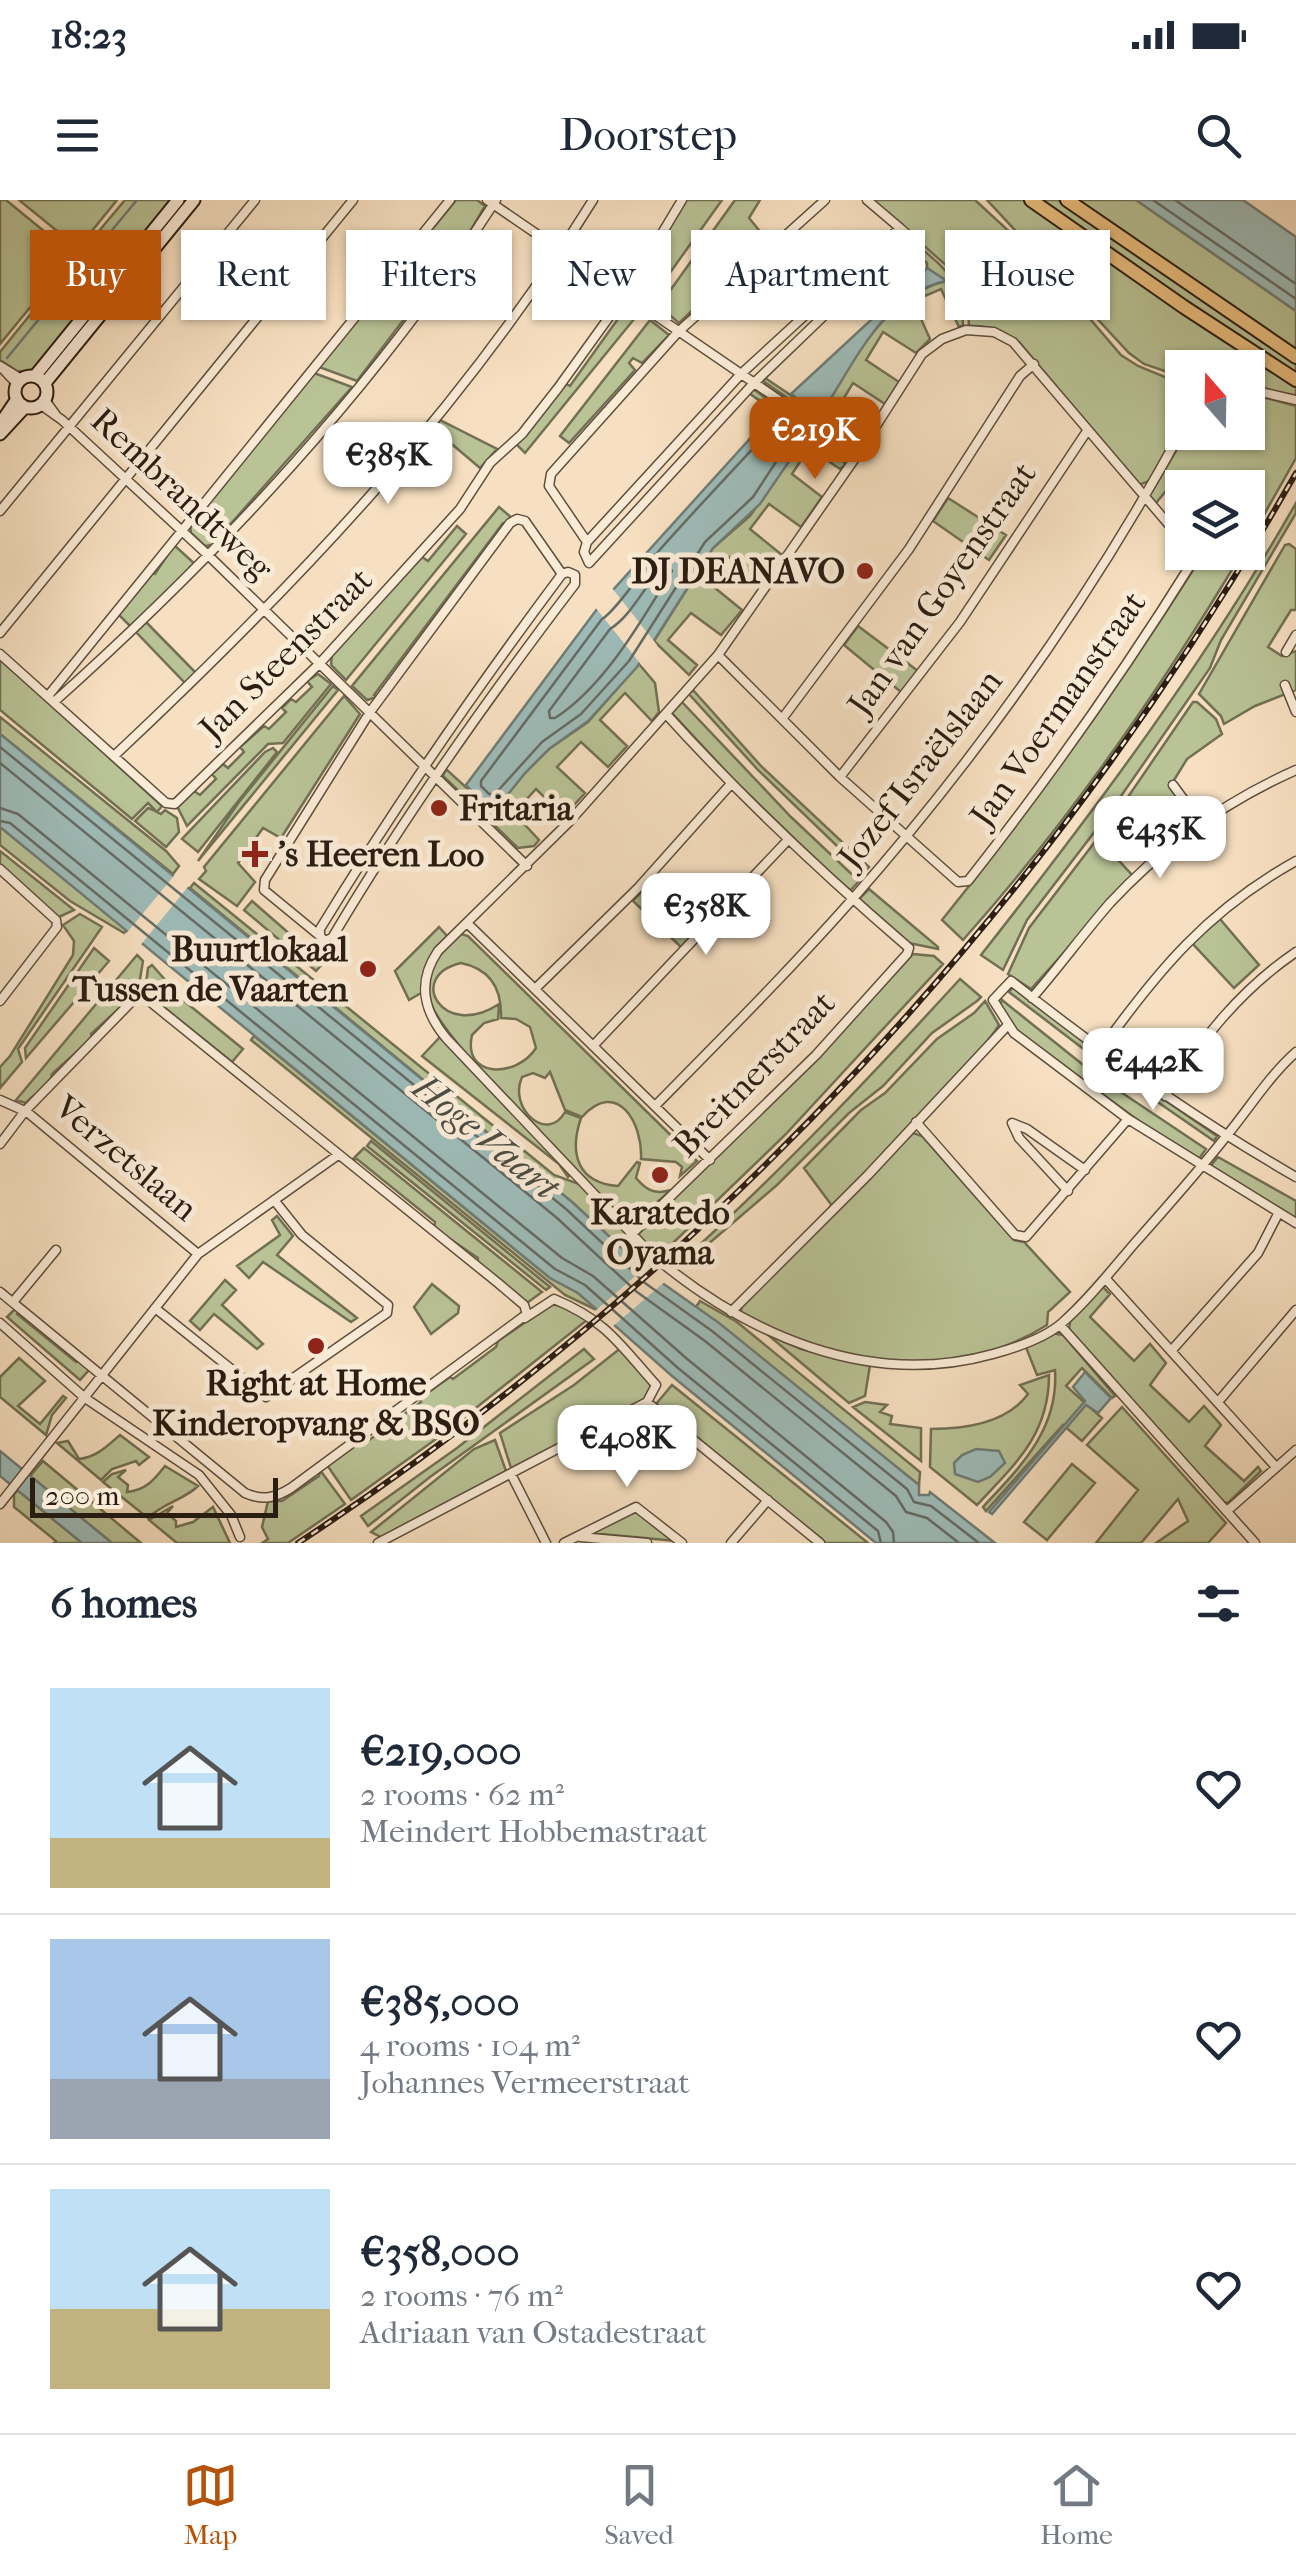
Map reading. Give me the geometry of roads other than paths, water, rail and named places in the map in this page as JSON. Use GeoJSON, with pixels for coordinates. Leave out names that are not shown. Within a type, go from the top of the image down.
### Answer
{"type":"FeatureCollection","features":[{"type":"Feature","properties":{"kind":"highway"},"geometry":{"type":"LineString","coordinates":[[1031,200],[1184,308],[1296,380]]}},
{"type":"Feature","properties":{"kind":"highway"},"geometry":{"type":"LineString","coordinates":[[1067,200],[1296,357]]}},
{"type":"Feature","properties":{"kind":"main road"},"geometry":{"type":"LineString","coordinates":[[156,230],[178,200]]}},
{"type":"Feature","properties":{"kind":"main road"},"geometry":{"type":"LineString","coordinates":[[161,235],[194,200]]}},
{"type":"Feature","properties":{"kind":"main road"},"geometry":{"type":"LineString","coordinates":[[0,434],[21,403],[30,380],[84,320]]}},
{"type":"Feature","properties":{"kind":"main road"},"geometry":{"type":"LineString","coordinates":[[0,424],[21,403],[43,402],[30,380]]}},
{"type":"Feature","properties":{"kind":"street"},"geometry":{"type":"LineString","coordinates":[[0,511],[255,200]]}},
{"type":"Feature","properties":{"kind":"street"},"geometry":{"type":"LineString","coordinates":[[0,633],[353,200]]}},
{"type":"Feature","properties":{"kind":"street"},"geometry":{"type":"LineString","coordinates":[[51,699],[181,530],[450,200]]}},
{"type":"Feature","properties":{"kind":"street"},"geometry":{"type":"LineString","coordinates":[[575,230],[593,200]]}},
{"type":"Feature","properties":{"kind":"street","name":"Jan Steenstraat"},"geometry":{"type":"LineString","coordinates":[[664,230],[682,200]]}},
{"type":"Feature","properties":{"kind":"street"},"geometry":{"type":"LineString","coordinates":[[587,542],[548,481],[678,332],[825,200]]}},
{"type":"Feature","properties":{"kind":"street"},"geometry":{"type":"LineString","coordinates":[[867,200],[902,230]]}},
{"type":"Feature","properties":{"kind":"street"},"geometry":{"type":"LineString","coordinates":[[51,699],[156,610],[292,466],[442,278],[492,202],[532,231]]}},
{"type":"Feature","properties":{"kind":"street"},"geometry":{"type":"LineString","coordinates":[[0,654],[114,756],[266,611],[355,517],[440,415],[532,293]]}},
{"type":"Feature","properties":{"kind":"street","name":"Jan Steenstraat"},"geometry":{"type":"LineString","coordinates":[[114,756],[172,805],[320,664],[460,509],[490,463],[534,419],[606,320]]}},
{"type":"Feature","properties":{"kind":"street"},"geometry":{"type":"LineString","coordinates":[[661,320],[858,454]]}},
{"type":"Feature","properties":{"kind":"street"},"geometry":{"type":"LineString","coordinates":[[798,320],[741,374],[587,542],[584,552],[593,560],[754,383],[819,320]]}},
{"type":"Feature","properties":{"kind":"street"},"geometry":{"type":"LineString","coordinates":[[1165,521],[1013,342],[994,332],[966,330],[942,339],[922,354],[858,454],[718,655],[527,866],[438,951],[428,967],[425,997],[432,1020],[483,1078],[632,1234],[687,1284],[730,1312],[803,1347],[873,1364],[955,1363],[1001,1352],[1060,1325],[1105,1278],[1296,1052]]}},
{"type":"Feature","properties":{"kind":"street"},"geometry":{"type":"LineString","coordinates":[[782,719],[909,549],[1020,376],[1034,364]]}},
{"type":"Feature","properties":{"kind":"street"},"geometry":{"type":"LineString","coordinates":[[1,367],[30,380]]}},
{"type":"Feature","properties":{"kind":"street"},"geometry":{"type":"LineString","coordinates":[[1265,393],[1296,400]]}},
{"type":"Feature","properties":{"kind":"street","name":"Rembrandtweg"},"geometry":{"type":"LineString","coordinates":[[43,402],[209,556],[527,866]]}},
{"type":"Feature","properties":{"kind":"street","name":"Jan van Goyenstraat"},"geometry":{"type":"LineString","coordinates":[[840,777],[960,622],[1086,430]]}},
{"type":"Feature","properties":{"kind":"street","name":"Jozef Israëlslaan"},"geometry":{"type":"LineString","coordinates":[[656,1106],[852,899],[905,837],[1012,700],[1145,498],[1171,450]]}},
{"type":"Feature","properties":{"kind":"street"},"geometry":{"type":"LineString","coordinates":[[655,468],[667,478]]}},
{"type":"Feature","properties":{"kind":"street"},"geometry":{"type":"LineString","coordinates":[[525,520],[562,574],[576,575],[575,584],[435,776],[332,938],[325,940],[264,890],[265,880],[370,712],[510,523],[525,520]]}},
{"type":"Feature","properties":{"kind":"street","name":"Jan Voermanstraat"},"geometry":{"type":"LineString","coordinates":[[905,837],[958,882],[968,881],[1044,783],[1144,642],[1185,570]]}},
{"type":"Feature","properties":{"kind":"street"},"geometry":{"type":"LineString","coordinates":[[320,936],[320,929],[424,764],[562,574]]}},
{"type":"Feature","properties":{"kind":"street"},"geometry":{"type":"LineString","coordinates":[[1286,652],[1296,635]]}},
{"type":"Feature","properties":{"kind":"street"},"geometry":{"type":"LineString","coordinates":[[718,655],[905,837]]}},
{"type":"Feature","properties":{"kind":"street"},"geometry":{"type":"LineString","coordinates":[[495,662],[507,673]]}},
{"type":"Feature","properties":{"kind":"street"},"geometry":{"type":"LineString","coordinates":[[1285,686],[1296,712]]}},
{"type":"Feature","properties":{"kind":"street"},"geometry":{"type":"LineString","coordinates":[[666,714],[787,842],[852,899]]}},
{"type":"Feature","properties":{"kind":"street"},"geometry":{"type":"LineString","coordinates":[[1032,998],[1134,879],[1201,824],[1257,788],[1296,770]]}},
{"type":"Feature","properties":{"kind":"street"},"geometry":{"type":"LineString","coordinates":[[536,988],[638,887],[730,785]]}},
{"type":"Feature","properties":{"kind":"street"},"geometry":{"type":"LineString","coordinates":[[1173,785],[1201,824]]}},
{"type":"Feature","properties":{"kind":"street"},"geometry":{"type":"LineString","coordinates":[[593,1046],[787,842]]}},
{"type":"Feature","properties":{"kind":"street"},"geometry":{"type":"LineString","coordinates":[[366,854],[378,863]]}},
{"type":"Feature","properties":{"kind":"street"},"geometry":{"type":"LineString","coordinates":[[1100,1050],[1176,952],[1232,902],[1296,861]]}},
{"type":"Feature","properties":{"kind":"street"},"geometry":{"type":"LineString","coordinates":[[0,869],[56,920],[56,926],[0,1000]]}},
{"type":"Feature","properties":{"kind":"street","name":"Breitnerstraat"},"geometry":{"type":"LineString","coordinates":[[632,1234],[816,1054],[907,954],[909,948],[852,899]]}},
{"type":"Feature","properties":{"kind":"street"},"geometry":{"type":"LineString","coordinates":[[467,923],[710,1160]]}},
{"type":"Feature","properties":{"kind":"street"},"geometry":{"type":"LineString","coordinates":[[1165,1096],[1229,1009],[1265,974],[1296,952]]}},
{"type":"Feature","properties":{"kind":"street"},"geometry":{"type":"LineString","coordinates":[[1296,1177],[1165,1096],[1011,981],[993,1000],[1007,1026],[1128,1119],[1296,1223]]}},
{"type":"Feature","properties":{"kind":"street"},"geometry":{"type":"LineString","coordinates":[[0,1144],[25,1111],[138,995],[143,996],[524,1305],[525,1318]]}},
{"type":"Feature","properties":{"kind":"street"},"geometry":{"type":"LineString","coordinates":[[730,1312],[868,1176],[1007,1026]]}},
{"type":"Feature","properties":{"kind":"street","name":"Verzetslaan"},"geometry":{"type":"LineString","coordinates":[[0,1100],[25,1111],[198,1254],[0,1504]]}},
{"type":"Feature","properties":{"kind":"street"},"geometry":{"type":"LineString","coordinates":[[916,1122],[1015,1235],[1026,1236],[1128,1119]]}},
{"type":"Feature","properties":{"kind":"street"},"geometry":{"type":"LineString","coordinates":[[1068,1191],[1019,1138],[1012,1123],[1028,1129],[1085,1170]]}},
{"type":"Feature","properties":{"kind":"street"},"geometry":{"type":"LineString","coordinates":[[198,1254],[338,1155]]}},
{"type":"Feature","properties":{"kind":"street"},"geometry":{"type":"LineString","coordinates":[[156,1308],[266,1397],[387,1313],[387,1304],[302,1234],[274,1200]]}},
{"type":"Feature","properties":{"kind":"street"},"geometry":{"type":"LineString","coordinates":[[1172,1350],[1250,1263],[1278,1214]]}},
{"type":"Feature","properties":{"kind":"street"},"geometry":{"type":"LineString","coordinates":[[13,1302],[56,1250]]}},
{"type":"Feature","properties":{"kind":"street"},"geometry":{"type":"LineString","coordinates":[[1105,1278],[1276,1467]]}},
{"type":"Feature","properties":{"kind":"street"},"geometry":{"type":"LineString","coordinates":[[0,1292],[250,1495],[264,1498],[277,1496],[554,1300],[591,1317],[619,1339],[656,1384],[647,1402],[380,1543]]}},
{"type":"Feature","properties":{"kind":"street"},"geometry":{"type":"LineString","coordinates":[[1218,1402],[1296,1310]]}},
{"type":"Feature","properties":{"kind":"street"},"geometry":{"type":"LineString","coordinates":[[0,1323],[85,1398],[197,1473],[220,1498],[240,1537]]}},
{"type":"Feature","properties":{"kind":"street"},"geometry":{"type":"LineString","coordinates":[[1060,1325],[1255,1543]]}},
{"type":"Feature","properties":{"kind":"street"},"geometry":{"type":"LineString","coordinates":[[647,1402],[820,1543]]}},
{"type":"Feature","properties":{"kind":"street"},"geometry":{"type":"LineString","coordinates":[[1227,1511],[1296,1450]]}},
{"type":"Feature","properties":{"kind":"street"},"geometry":{"type":"LineString","coordinates":[[197,1473],[207,1461]]}},
{"type":"Feature","properties":{"kind":"street"},"geometry":{"type":"LineString","coordinates":[[511,1474],[546,1543]]}},
{"type":"Feature","properties":{"kind":"street"},"geometry":{"type":"LineString","coordinates":[[731,1543],[768,1500]]}},
{"type":"Feature","properties":{"kind":"street"},"geometry":{"type":"LineString","coordinates":[[564,1543],[636,1508],[682,1543]]}},
{"type":"Feature","properties":{"kind":"street"},"geometry":{"type":"LineString","coordinates":[[576,1537],[647,1543]]}},
{"type":"Feature","properties":{"kind":"water"},"geometry":{"type":"Polygon","coordinates":[[[1136,200],[1243,200],[1296,237],[1296,311],[1136,200]]]}},
{"type":"Feature","properties":{"kind":"water"},"geometry":{"type":"Polygon","coordinates":[[[927,268],[945,282],[925,288],[927,268]]]}},
{"type":"Feature","properties":{"kind":"water"},"geometry":{"type":"Polygon","coordinates":[[[871,320],[884,320],[828,403],[810,408],[791,394],[871,320]]]}},
{"type":"Feature","properties":{"kind":"water"},"geometry":{"type":"Polygon","coordinates":[[[774,412],[807,435],[760,504],[713,548],[637,667],[588,721],[549,749],[525,773],[493,813],[466,785],[597,609],[774,412]]]}},
{"type":"Feature","properties":{"kind":"water","name":"Hoge Vaart"},"geometry":{"type":"Polygon","coordinates":[[[0,734],[572,1202],[651,1275],[719,1323],[919,1485],[919,1495],[930,1492],[995,1543],[876,1543],[672,1376],[578,1293],[550,1278],[0,827],[0,734]]]}},
{"type":"Feature","properties":{"kind":"water"},"geometry":{"type":"Polygon","coordinates":[[[1085,1372],[1111,1398],[1098,1413],[1086,1405],[992,1514],[989,1512],[1085,1401],[1073,1387],[1085,1372]]]}},
{"type":"Feature","properties":{"kind":"water"},"geometry":{"type":"Polygon","coordinates":[[[976,1449],[999,1451],[1005,1463],[978,1482],[955,1474],[954,1463],[976,1449]]]}},
{"type":"Feature","properties":{"kind":"water"},"geometry":{"type":"Polygon","coordinates":[[[0,1451],[112,1543],[82,1543],[0,1476],[0,1451]]]}},
{"type":"Feature","properties":{"kind":"waterway"},"geometry":{"type":"LineString","coordinates":[[112,230],[137,200]]}},
{"type":"Feature","properties":{"kind":"waterway"},"geometry":{"type":"LineString","coordinates":[[7,358],[38,320]]}},
{"type":"Feature","properties":{"kind":"railway"},"geometry":{"type":"LineString","coordinates":[[298,1543],[449,1437],[594,1322],[731,1198],[860,1067],[982,928],[1095,783],[1200,631],[1296,473]]}},
{"type":"Feature","properties":{"kind":"place","name":"DJ DEANAVO"},"geometry":{"type":"Point","coordinates":[865,571]}},
{"type":"Feature","properties":{"kind":"place","name":"Fritaria"},"geometry":{"type":"Point","coordinates":[439,808]}},
{"type":"Feature","properties":{"kind":"place","name":"'s Heeren Loo"},"geometry":{"type":"Point","coordinates":[255,854]}},
{"type":"Feature","properties":{"kind":"place","name":"Buurtlokaal Tussen de Vaarten"},"geometry":{"type":"Point","coordinates":[368,969]}},
{"type":"Feature","properties":{"kind":"place","name":"Karatedo Oyama"},"geometry":{"type":"Point","coordinates":[660,1175]}},
{"type":"Feature","properties":{"kind":"place","name":"Right at Home Kinderopvang & BSO"},"geometry":{"type":"Point","coordinates":[316,1346]}}]}
